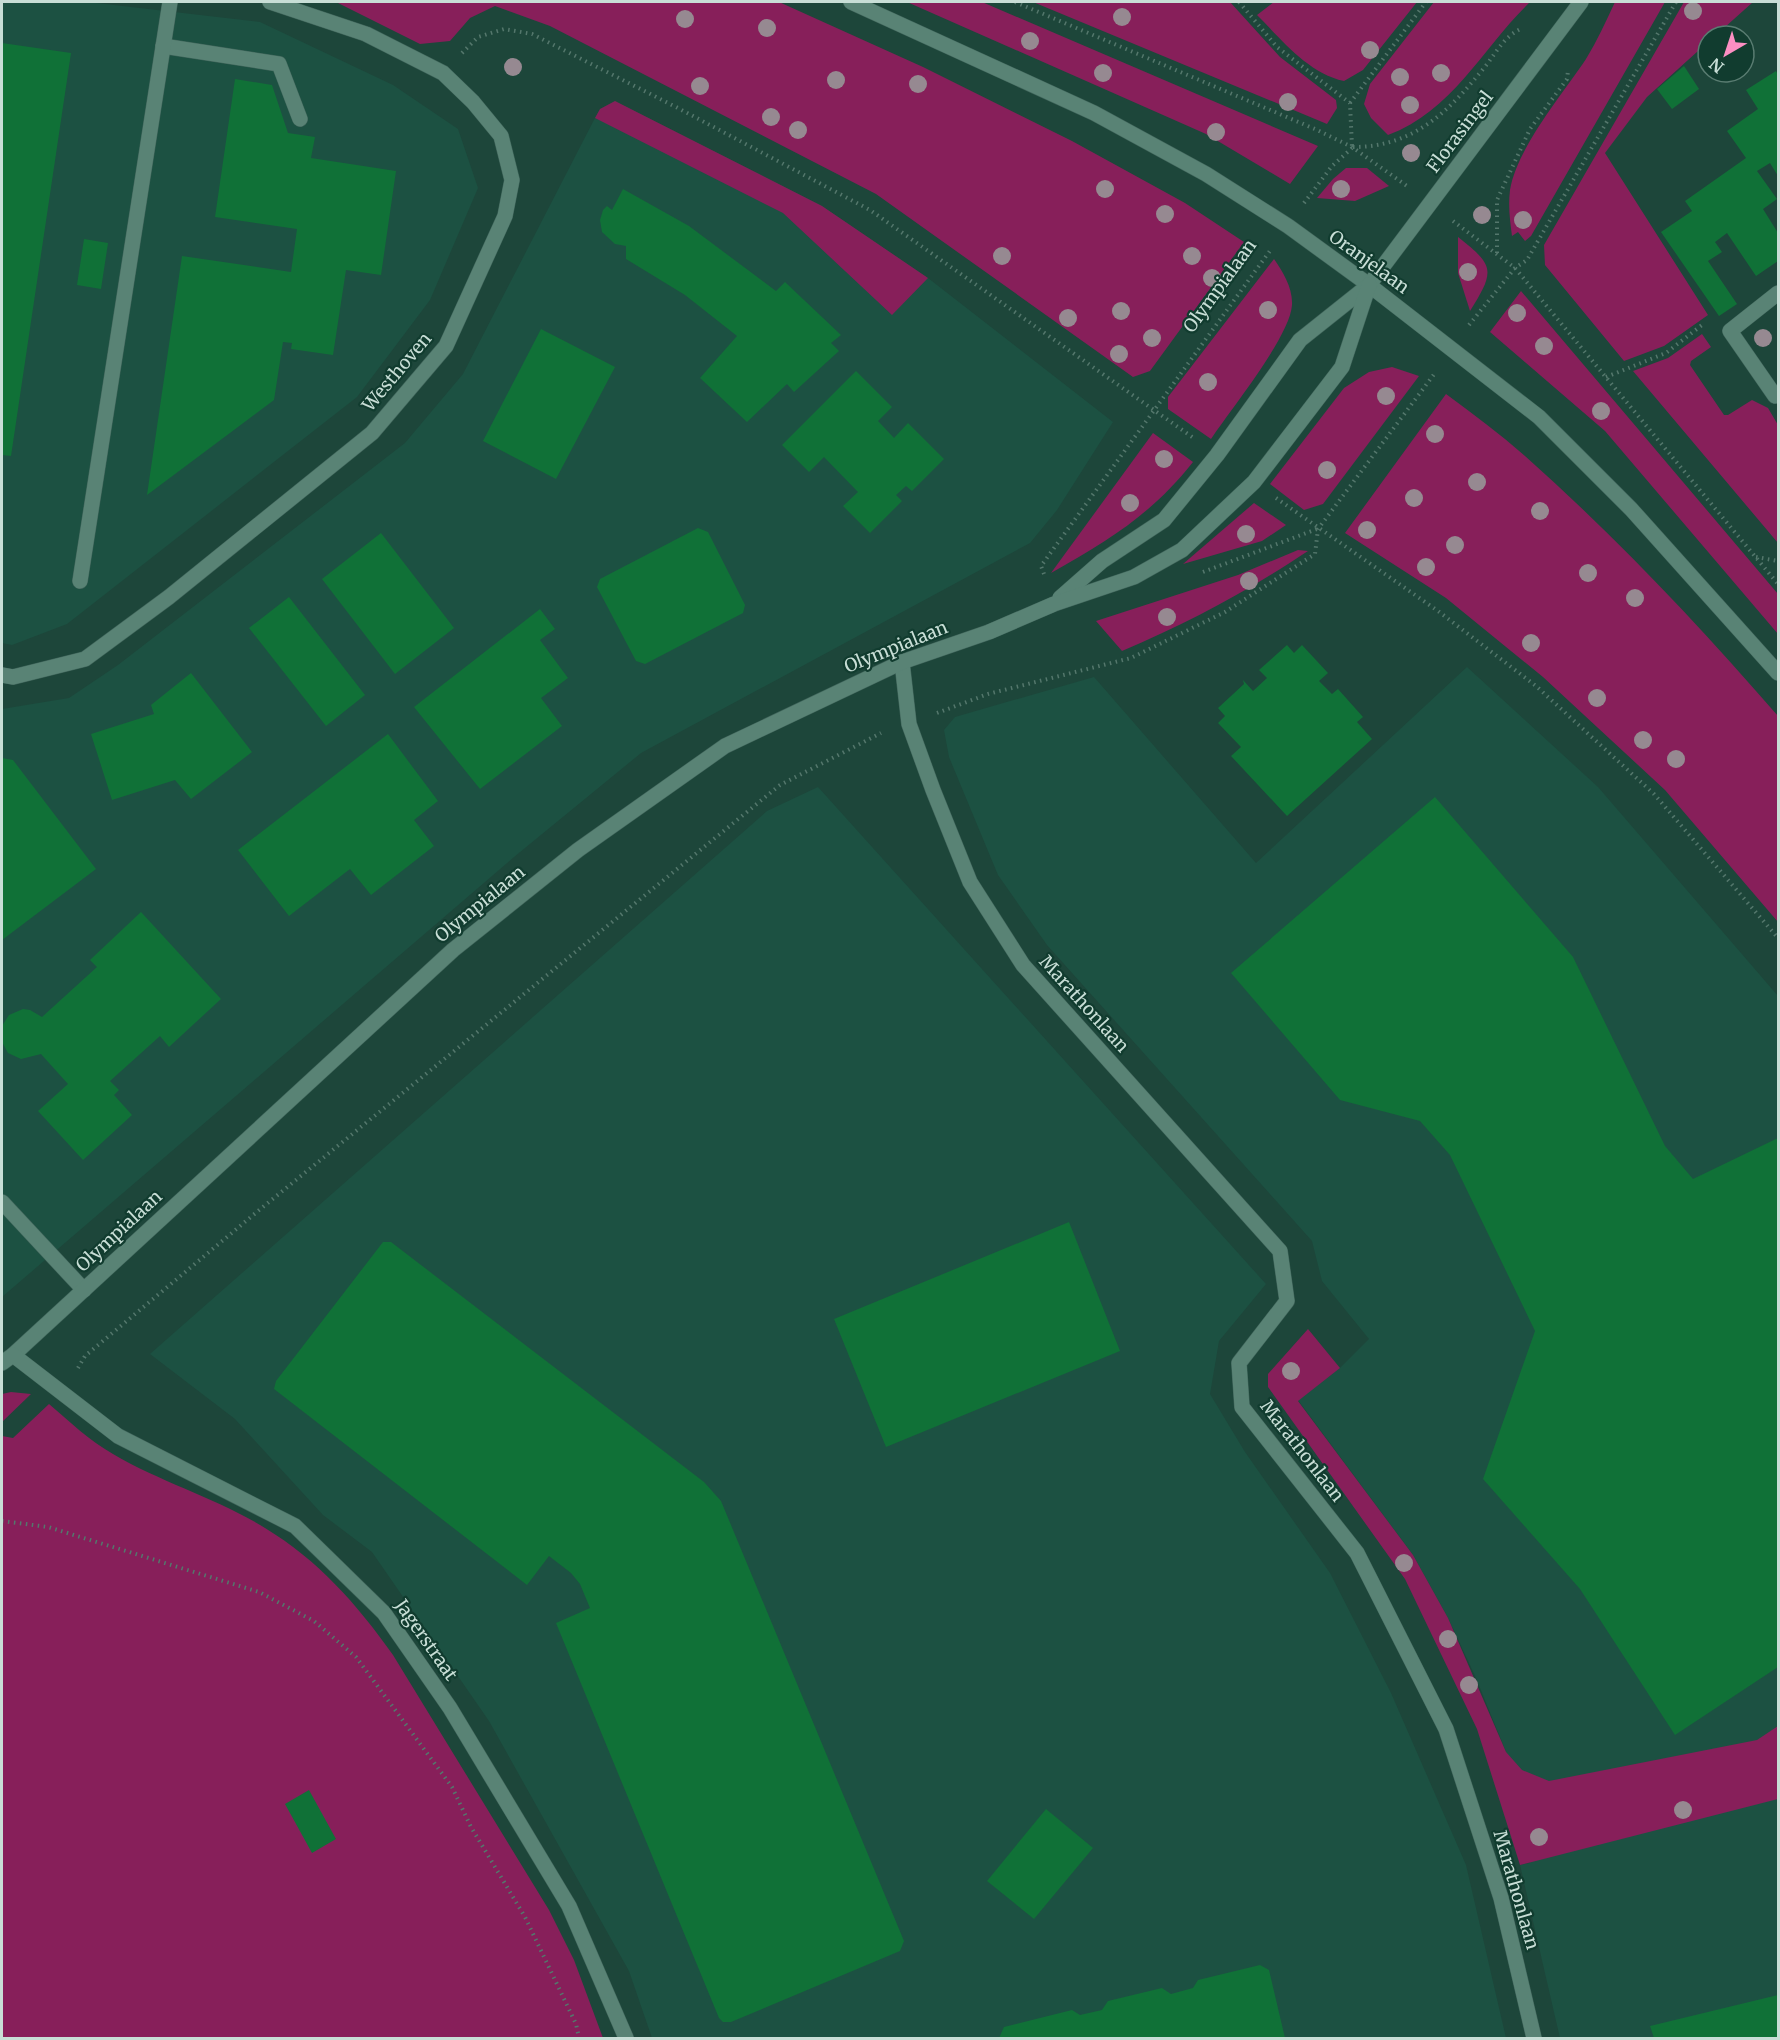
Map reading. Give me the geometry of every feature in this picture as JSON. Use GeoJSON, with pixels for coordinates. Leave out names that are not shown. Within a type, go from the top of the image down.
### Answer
{"type":"FeatureCollection","features":[{"type":"Feature","properties":{"kind":"street"},"geometry":{"type":"LineString","coordinates":[[80,581],[170,2]]}},
{"type":"Feature","properties":{"kind":"street","name":"Westhoven"},"geometry":{"type":"LineString","coordinates":[[2,675],[13,677],[85,659],[169,597],[372,433],[446,346],[505,216],[512,180],[501,136],[473,102],[443,73],[366,34],[270,2]]}},
{"type":"Feature","properties":{"kind":"street","name":"Oranjelaan"},"geometry":{"type":"LineString","coordinates":[[851,2],[1094,113],[1206,174],[1288,226],[1369,285],[1539,417],[1631,509],[1779,673]]}},
{"type":"Feature","properties":{"kind":"street","name":"Florasingel"},"geometry":{"type":"LineString","coordinates":[[1369,285],[1579,4]]}},
{"type":"Feature","properties":{"kind":"street"},"geometry":{"type":"LineString","coordinates":[[163,46],[279,64],[300,120]]}},
{"type":"Feature","properties":{"kind":"street","name":"Olympialaan"},"geometry":{"type":"LineString","coordinates":[[1054,604],[1102,561],[1164,519],[1217,455],[1300,340],[1369,285]]}},
{"type":"Feature","properties":{"kind":"street","name":"Olympialaan"},"geometry":{"type":"LineString","coordinates":[[7,1359],[453,950],[578,850],[725,746],[902,662],[989,632],[1054,604],[1134,577],[1182,550],[1254,482],[1342,367],[1369,285]]}},
{"type":"Feature","properties":{"kind":"street"},"geometry":{"type":"LineString","coordinates":[[1775,396],[1730,331],[1779,293]]}},
{"type":"Feature","properties":{"kind":"street","name":"Marathonlaan"},"geometry":{"type":"LineString","coordinates":[[902,662],[909,724],[970,882],[1023,965],[1280,1251],[1287,1301],[1239,1363],[1242,1407],[1357,1553],[1446,1729],[1501,1898],[1534,2038]]}},
{"type":"Feature","properties":{"kind":"street"},"geometry":{"type":"LineString","coordinates":[[2,1202],[84,1290]]}},
{"type":"Feature","properties":{"kind":"street","name":"Jagerstraat"},"geometry":{"type":"LineString","coordinates":[[7,1359],[62,1393],[118,1436],[295,1526],[384,1613],[450,1708],[569,1906],[626,2038]]}},
{"type":"Feature","properties":{"kind":"path"},"geometry":{"type":"LineString","coordinates":[[1015,2],[1315,129],[1352,147],[1497,253],[1515,268],[1779,584]]}},
{"type":"Feature","properties":{"kind":"path"},"geometry":{"type":"LineString","coordinates":[[1239,2],[1277,47],[1350,103]]}},
{"type":"Feature","properties":{"kind":"path"},"geometry":{"type":"LineString","coordinates":[[1352,147],[1350,103],[1426,2]]}},
{"type":"Feature","properties":{"kind":"path"},"geometry":{"type":"LineString","coordinates":[[62,1393],[85,1356],[258,1211],[780,785],[877,735],[988,694],[1131,658],[1225,612],[1315,554],[1318,529],[1452,349],[1515,268],[1527,260],[1676,2]]}},
{"type":"Feature","properties":{"kind":"path"},"geometry":{"type":"LineString","coordinates":[[1352,147],[1375,147],[1396,141],[1429,124],[1466,89],[1511,33],[1579,4]]}},
{"type":"Feature","properties":{"kind":"path"},"geometry":{"type":"LineString","coordinates":[[443,73],[478,37],[504,30],[532,34],[870,210],[1154,409]]}},
{"type":"Feature","properties":{"kind":"path"},"geometry":{"type":"LineString","coordinates":[[1497,253],[1497,200],[1530,129],[1567,79],[1569,67]]}},
{"type":"Feature","properties":{"kind":"path","name":"Olympialaan"},"geometry":{"type":"LineString","coordinates":[[1054,604],[1041,566],[1332,166],[1352,147]]}},
{"type":"Feature","properties":{"kind":"path"},"geometry":{"type":"LineString","coordinates":[[1606,377],[1666,353],[1706,321],[1718,340],[1730,331]]}},
{"type":"Feature","properties":{"kind":"path"},"geometry":{"type":"LineString","coordinates":[[1318,529],[1438,611],[1536,686],[1654,794],[1779,938]]}},
{"type":"Feature","properties":{"kind":"path"},"geometry":{"type":"LineString","coordinates":[[1756,557],[1779,561]]}},
{"type":"Feature","properties":{"kind":"path"},"geometry":{"type":"LineString","coordinates":[[2,1521],[48,1527],[260,1592],[314,1621],[356,1657],[452,1787],[471,1827],[525,1917],[576,2024],[579,2038]]}},
{"type":"Feature","properties":{"kind":"shaded area"},"geometry":{"type":"Polygon","coordinates":[[[2,2],[88,2],[260,22],[393,85],[458,129],[478,188],[430,300],[357,397],[67,624],[12,645],[2,643],[2,2]]]}},
{"type":"Feature","properties":{"kind":"shaded area"},"geometry":{"type":"Polygon","coordinates":[[[336,2],[779,2],[923,67],[1072,141],[1185,203],[1244,242],[1150,371],[1133,377],[876,194],[550,26],[495,6],[470,18],[450,41],[420,44],[336,2]]]}},
{"type":"Feature","properties":{"kind":"shaded area"},"geometry":{"type":"Polygon","coordinates":[[[907,2],[982,2],[1318,146],[1290,184],[1206,134],[907,2]]]}},
{"type":"Feature","properties":{"kind":"shaded area"},"geometry":{"type":"Polygon","coordinates":[[[1033,2],[1230,2],[1280,57],[1336,100],[1337,108],[1327,124],[1033,2]]]}},
{"type":"Feature","properties":{"kind":"shaded area"},"geometry":{"type":"Polygon","coordinates":[[[1274,2],[1417,2],[1363,70],[1344,81],[1331,77],[1307,63],[1257,15],[1274,2]]]}},
{"type":"Feature","properties":{"kind":"shaded area"},"geometry":{"type":"Polygon","coordinates":[[[1434,2],[1530,2],[1449,94],[1411,124],[1388,135],[1371,118],[1364,104],[1370,84],[1434,2]]]}},
{"type":"Feature","properties":{"kind":"shaded area"},"geometry":{"type":"Polygon","coordinates":[[[1615,2],[1665,2],[1531,236],[1525,241],[1518,232],[1512,236],[1510,190],[1521,157],[1542,122],[1586,59],[1615,2]]]}},
{"type":"Feature","properties":{"kind":"shaded area"},"geometry":{"type":"Polygon","coordinates":[[[1684,2],[1753,2],[1728,24],[1696,24],[1696,53],[1647,97],[1605,153],[1708,315],[1664,346],[1624,361],[1545,265],[1544,245],[1684,2]]]}},
{"type":"Feature","properties":{"kind":"shaded area"},"geometry":{"type":"Polygon","coordinates":[[[615,101],[822,206],[928,278],[1113,422],[1057,510],[1030,543],[641,753],[514,857],[2,1297],[2,709],[69,698],[118,665],[405,443],[463,374],[600,109],[615,101]]]}},
{"type":"Feature","properties":{"kind":"shaded area"},"geometry":{"type":"Polygon","coordinates":[[[615,101],[822,206],[928,278],[892,315],[783,213],[595,118],[600,109],[615,101]]]}},
{"type":"Feature","properties":{"kind":"shaded area"},"geometry":{"type":"Polygon","coordinates":[[[1346,168],[1367,168],[1389,186],[1355,201],[1317,198],[1346,168]]]}},
{"type":"Feature","properties":{"kind":"shaded area"},"geometry":{"type":"Polygon","coordinates":[[[1458,237],[1479,255],[1487,270],[1484,287],[1470,311],[1458,273],[1458,237]]]}},
{"type":"Feature","properties":{"kind":"shaded area"},"geometry":{"type":"Polygon","coordinates":[[[1274,259],[1291,292],[1292,305],[1289,319],[1271,354],[1211,439],[1168,409],[1168,397],[1274,259]]]}},
{"type":"Feature","properties":{"kind":"shaded area"},"geometry":{"type":"Polygon","coordinates":[[[1521,291],[1778,594],[1778,634],[1605,431],[1490,332],[1521,291]]]}},
{"type":"Feature","properties":{"kind":"shaded area"},"geometry":{"type":"Polygon","coordinates":[[[1702,334],[1711,347],[1691,361],[1690,365],[1724,415],[1728,415],[1752,400],[1768,408],[1778,425],[1778,543],[1633,371],[1668,358],[1702,334]]]}},
{"type":"Feature","properties":{"kind":"shaded area"},"geometry":{"type":"Polygon","coordinates":[[[1392,367],[1419,376],[1323,504],[1304,510],[1270,484],[1344,388],[1369,372],[1392,367]]]}},
{"type":"Feature","properties":{"kind":"shaded area"},"geometry":{"type":"Polygon","coordinates":[[[1446,394],[1516,448],[1592,518],[1718,648],[1778,716],[1778,922],[1665,790],[1543,677],[1446,598],[1345,533],[1446,394]]]}},
{"type":"Feature","properties":{"kind":"shaded area"},"geometry":{"type":"Polygon","coordinates":[[[1153,433],[1193,462],[1145,512],[1092,549],[1051,573],[1153,433]]]}},
{"type":"Feature","properties":{"kind":"shaded area"},"geometry":{"type":"Polygon","coordinates":[[[1254,503],[1286,525],[1262,541],[1183,564],[1254,503]]]}},
{"type":"Feature","properties":{"kind":"shaded area"},"geometry":{"type":"Polygon","coordinates":[[[1298,550],[1308,551],[1217,606],[1122,651],[1096,621],[1238,575],[1298,550]]]}},
{"type":"Feature","properties":{"kind":"shaded area"},"geometry":{"type":"Polygon","coordinates":[[[1467,667],[1598,787],[1778,996],[1778,2038],[1560,2038],[1520,1865],[1530,1863],[1506,1752],[1476,1678],[1448,1618],[1413,1555],[1298,1400],[1340,1368],[1369,1339],[1322,1281],[1312,1241],[1047,945],[998,875],[949,757],[944,730],[955,717],[1094,677],[1256,863],[1467,667]]]}},
{"type":"Feature","properties":{"kind":"shaded area"},"geometry":{"type":"Polygon","coordinates":[[[818,787],[1266,1284],[1219,1341],[1210,1394],[1245,1452],[1330,1573],[1391,1693],[1466,1865],[1506,2038],[652,2038],[629,1971],[489,1721],[372,1552],[323,1515],[235,1419],[150,1354],[767,811],[818,787]]]}},
{"type":"Feature","properties":{"kind":"shaded area"},"geometry":{"type":"Polygon","coordinates":[[[1308,1329],[1340,1368],[1298,1401],[1413,1555],[1448,1618],[1506,1752],[1522,1770],[1549,1781],[1757,1740],[1778,1726],[1778,1799],[1520,1865],[1477,1729],[1405,1579],[1268,1387],[1268,1374],[1308,1329]]]}},
{"type":"Feature","properties":{"kind":"shaded area"},"geometry":{"type":"Polygon","coordinates":[[[11,1392],[31,1394],[2,1422],[2,1394],[11,1392]]]}},
{"type":"Feature","properties":{"kind":"shaded area"},"geometry":{"type":"Polygon","coordinates":[[[49,1404],[88,1437],[113,1454],[151,1474],[247,1517],[265,1528],[302,1554],[351,1601],[393,1655],[549,1910],[574,1960],[603,2038],[2,2038],[2,1436],[13,1438],[49,1404]]]}},
{"type":"Feature","properties":{"kind":"building"},"geometry":{"type":"Polygon","coordinates":[[[2,43],[71,53],[11,456],[2,455],[2,43]]]}},
{"type":"Feature","properties":{"kind":"building"},"geometry":{"type":"Polygon","coordinates":[[[1684,66],[1699,89],[1672,109],[1657,89],[1684,66]]]}},
{"type":"Feature","properties":{"kind":"building"},"geometry":{"type":"Polygon","coordinates":[[[1776,71],[1778,75],[1778,176],[1770,163],[1757,171],[1777,199],[1763,209],[1778,233],[1778,261],[1756,276],[1727,233],[1715,242],[1722,252],[1708,261],[1737,304],[1719,316],[1661,232],[1692,211],[1685,201],[1746,158],[1727,131],[1758,109],[1746,90],[1776,71]]]}},
{"type":"Feature","properties":{"kind":"building"},"geometry":{"type":"Polygon","coordinates":[[[235,79],[272,85],[288,133],[315,137],[311,158],[396,171],[381,275],[346,270],[333,355],[291,349],[292,343],[283,342],[274,400],[147,495],[182,256],[291,272],[297,229],[215,217],[235,79]]]}},
{"type":"Feature","properties":{"kind":"building"},"geometry":{"type":"Polygon","coordinates":[[[623,189],[689,226],[776,291],[785,282],[841,335],[831,343],[839,351],[794,392],[787,384],[747,422],[700,378],[737,336],[685,295],[626,259],[626,246],[615,244],[602,232],[600,220],[603,210],[607,206],[612,210],[623,189]]]}},
{"type":"Feature","properties":{"kind":"building"},"geometry":{"type":"Polygon","coordinates":[[[84,239],[108,243],[101,289],[77,285],[84,239]]]}},
{"type":"Feature","properties":{"kind":"building"},"geometry":{"type":"Polygon","coordinates":[[[541,329],[615,367],[556,479],[483,441],[541,329]]]}},
{"type":"Feature","properties":{"kind":"building"},"geometry":{"type":"Polygon","coordinates":[[[856,371],[892,407],[878,421],[894,438],[908,423],[944,459],[912,491],[906,486],[896,495],[902,501],[870,533],[843,506],[858,492],[824,457],[809,472],[782,445],[856,371]]]}},
{"type":"Feature","properties":{"kind":"building"},"geometry":{"type":"Polygon","coordinates":[[[698,528],[708,532],[745,605],[743,613],[645,664],[636,661],[597,587],[600,579],[698,528]]]}},
{"type":"Feature","properties":{"kind":"building"},"geometry":{"type":"Polygon","coordinates":[[[381,533],[454,628],[395,674],[322,579],[381,533]]]}},
{"type":"Feature","properties":{"kind":"building"},"geometry":{"type":"Polygon","coordinates":[[[289,597],[365,695],[326,726],[249,628],[289,597]]]}},
{"type":"Feature","properties":{"kind":"building"},"geometry":{"type":"Polygon","coordinates":[[[540,609],[555,629],[540,640],[568,678],[541,698],[562,726],[480,789],[414,707],[540,609]]]}},
{"type":"Feature","properties":{"kind":"building"},"geometry":{"type":"Polygon","coordinates":[[[1287,645],[1294,653],[1302,645],[1328,673],[1319,681],[1332,694],[1338,689],[1363,717],[1357,722],[1372,739],[1287,816],[1231,756],[1241,747],[1218,723],[1225,716],[1218,708],[1244,684],[1243,680],[1253,691],[1267,678],[1259,670],[1287,645]]]}},
{"type":"Feature","properties":{"kind":"building"},"geometry":{"type":"Polygon","coordinates":[[[191,673],[252,752],[191,799],[175,780],[112,800],[91,734],[154,714],[151,705],[191,673]]]}},
{"type":"Feature","properties":{"kind":"building"},"geometry":{"type":"Polygon","coordinates":[[[388,734],[438,801],[414,820],[434,846],[371,895],[350,869],[289,916],[238,850],[388,734]]]}},
{"type":"Feature","properties":{"kind":"building"},"geometry":{"type":"Polygon","coordinates":[[[2,758],[13,760],[96,869],[2,940],[2,758]]]}},
{"type":"Feature","properties":{"kind":"building"},"geometry":{"type":"Polygon","coordinates":[[[1435,797],[1573,957],[1665,1146],[1693,1179],[1778,1138],[1778,1667],[1675,1735],[1580,1589],[1483,1479],[1535,1331],[1450,1155],[1420,1121],[1340,1100],[1231,973],[1435,797]]]}},
{"type":"Feature","properties":{"kind":"building"},"geometry":{"type":"Polygon","coordinates":[[[141,912],[221,999],[169,1047],[160,1036],[110,1081],[119,1090],[114,1095],[132,1115],[83,1160],[38,1111],[68,1084],[41,1054],[21,1059],[8,1053],[2,1042],[2,1026],[9,1015],[23,1009],[42,1017],[97,967],[90,960],[141,912]]]}},
{"type":"Feature","properties":{"kind":"building"},"geometry":{"type":"Polygon","coordinates":[[[1069,1222],[1120,1351],[886,1447],[834,1319],[1069,1222]]]}},
{"type":"Feature","properties":{"kind":"building"},"geometry":{"type":"Polygon","coordinates":[[[383,1242],[391,1242],[704,1482],[721,1501],[904,1941],[900,1951],[731,2022],[723,2022],[719,2018],[556,1623],[590,1608],[580,1584],[571,1573],[549,1556],[527,1585],[274,1389],[276,1381],[383,1242]]]}},
{"type":"Feature","properties":{"kind":"building"},"geometry":{"type":"Polygon","coordinates":[[[309,1790],[336,1839],[312,1853],[285,1804],[309,1790]]]}},
{"type":"Feature","properties":{"kind":"building"},"geometry":{"type":"Polygon","coordinates":[[[1046,1809],[1093,1848],[1034,1919],[987,1881],[1046,1809]]]}},
{"type":"Feature","properties":{"kind":"building"},"geometry":{"type":"Polygon","coordinates":[[[1260,1965],[1269,1970],[1285,2038],[999,2038],[1004,2027],[1072,2010],[1080,2015],[1102,2010],[1108,2001],[1162,1988],[1171,1994],[1193,1988],[1198,1980],[1260,1965]]]}},
{"type":"Feature","properties":{"kind":"building"},"geometry":{"type":"Polygon","coordinates":[[[1778,1995],[1778,2038],[1654,2038],[1650,2026],[1778,1995]]]}}]}
